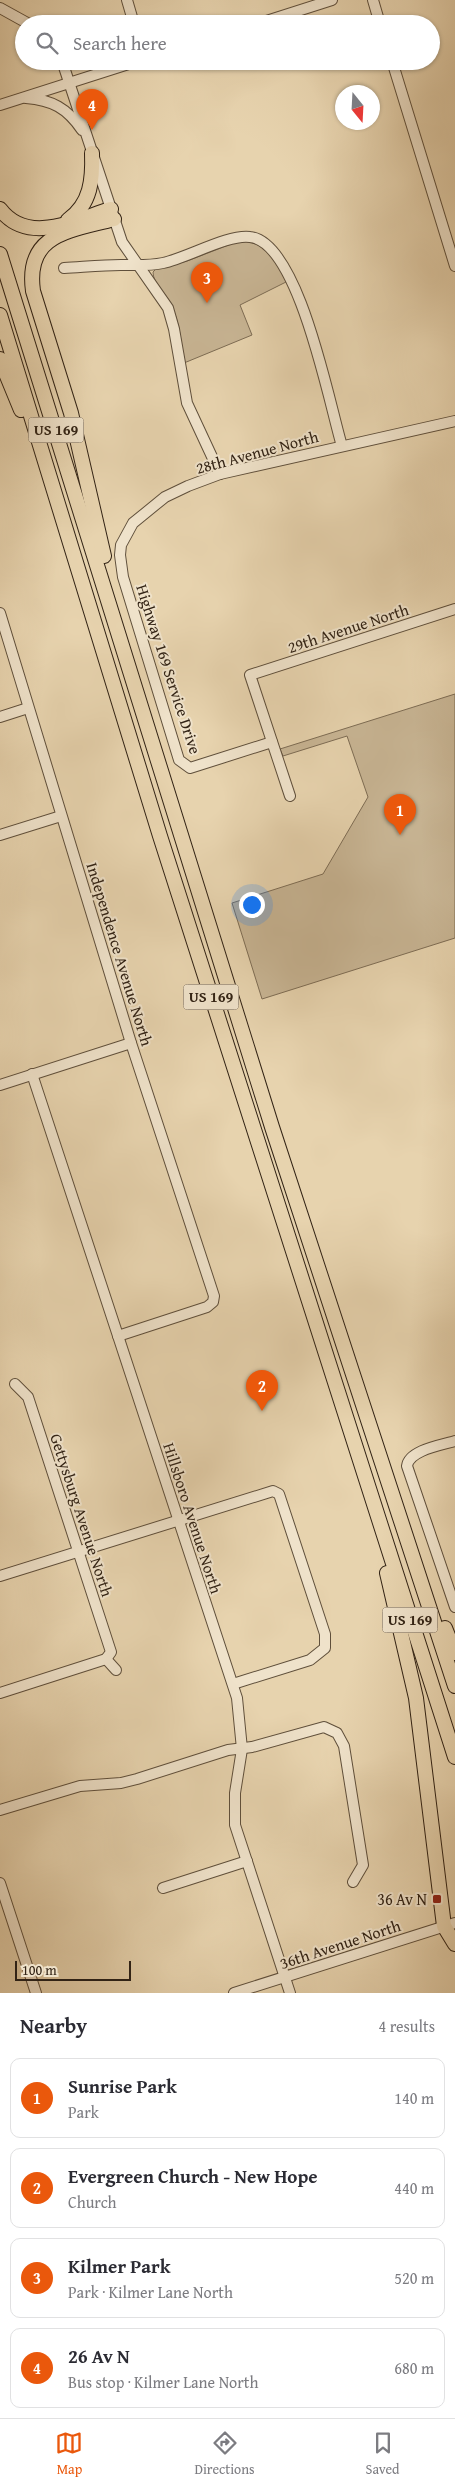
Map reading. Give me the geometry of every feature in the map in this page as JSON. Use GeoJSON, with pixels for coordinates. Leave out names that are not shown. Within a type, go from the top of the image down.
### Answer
{"type":"FeatureCollection","features":[{"type":"Feature","properties":{"kind":"highway"},"geometry":{"type":"LineString","coordinates":[[61,224],[79,211],[88,196],[91,186],[92,153]]}},
{"type":"Feature","properties":{"kind":"highway"},"geometry":{"type":"LineString","coordinates":[[0,209],[9,219],[29,229],[40,230],[112,214]]}},
{"type":"Feature","properties":{"kind":"highway"},"geometry":{"type":"LineString","coordinates":[[111,606],[107,571],[71,413],[31,276],[33,261],[41,247],[51,240],[112,214]]}},
{"type":"Feature","properties":{"kind":"highway","name":"US 169"},"geometry":{"type":"LineString","coordinates":[[0,254],[272,1127],[455,1686]]}},
{"type":"Feature","properties":{"kind":"highway","name":"US 169"},"geometry":{"type":"LineString","coordinates":[[0,315],[255,1137],[455,1757]]}},
{"type":"Feature","properties":{"kind":"highway"},"geometry":{"type":"LineString","coordinates":[[0,359],[60,511]]}},
{"type":"Feature","properties":{"kind":"highway"},"geometry":{"type":"LineString","coordinates":[[367,1482],[416,1698],[449,1924],[455,1944]]}},
{"type":"Feature","properties":{"kind":"highway"},"geometry":{"type":"LineString","coordinates":[[403,1525],[455,1652]]}},
{"type":"Feature","properties":{"kind":"street"},"geometry":{"type":"LineString","coordinates":[[127,0],[131,15]]}},
{"type":"Feature","properties":{"kind":"street"},"geometry":{"type":"LineString","coordinates":[[285,15],[332,0]]}},
{"type":"Feature","properties":{"kind":"street"},"geometry":{"type":"LineString","coordinates":[[373,0],[377,15]]}},
{"type":"Feature","properties":{"kind":"street"},"geometry":{"type":"LineString","coordinates":[[0,8],[15,16]]}},
{"type":"Feature","properties":{"kind":"street"},"geometry":{"type":"LineString","coordinates":[[65,70],[122,242],[168,308],[174,329],[187,403],[220,474]]}},
{"type":"Feature","properties":{"kind":"street"},"geometry":{"type":"LineString","coordinates":[[0,105],[109,70]]}},
{"type":"Feature","properties":{"kind":"street"},"geometry":{"type":"LineString","coordinates":[[395,70],[455,266]]}},
{"type":"Feature","properties":{"kind":"street"},"geometry":{"type":"LineString","coordinates":[[20,98],[45,100],[60,106],[74,119],[88,139]]}},
{"type":"Feature","properties":{"kind":"street"},"geometry":{"type":"LineString","coordinates":[[64,268],[137,265],[181,258],[237,237],[255,238],[268,245],[276,253],[291,279],[305,312],[342,446]]}},
{"type":"Feature","properties":{"kind":"street","name":"28th Avenue North"},"geometry":{"type":"LineString","coordinates":[[123,577],[120,555],[121,545],[133,523],[165,497],[220,474],[455,421]]}},
{"type":"Feature","properties":{"kind":"street","name":"Highway 169 Service Drive"},"geometry":{"type":"LineString","coordinates":[[123,577],[179,760],[190,768],[272,742]]}},
{"type":"Feature","properties":{"kind":"street","name":"29th Avenue North"},"geometry":{"type":"LineString","coordinates":[[272,742],[250,675],[455,609]]}},
{"type":"Feature","properties":{"kind":"street","name":"Independence Avenue North"},"geometry":{"type":"LineString","coordinates":[[0,614],[131,1043],[214,1296],[213,1302],[198,1310],[118,1336]]}},
{"type":"Feature","properties":{"kind":"street"},"geometry":{"type":"LineString","coordinates":[[0,717],[28,708]]}},
{"type":"Feature","properties":{"kind":"street"},"geometry":{"type":"LineString","coordinates":[[272,742],[290,796]]}},
{"type":"Feature","properties":{"kind":"street"},"geometry":{"type":"LineString","coordinates":[[0,835],[61,816]]}},
{"type":"Feature","properties":{"kind":"street"},"geometry":{"type":"LineString","coordinates":[[0,1085],[131,1043]]}},
{"type":"Feature","properties":{"kind":"street","name":"Hillsboro Avenue North"},"geometry":{"type":"LineString","coordinates":[[32,1074],[177,1520],[233,1684],[240,1710],[242,1748],[234,1809],[239,1840],[290,1993]]}},
{"type":"Feature","properties":{"kind":"street","name":"Gettysburg Avenue North"},"geometry":{"type":"LineString","coordinates":[[15,1384],[28,1397],[111,1652],[106,1659]]}},
{"type":"Feature","properties":{"kind":"street"},"geometry":{"type":"LineString","coordinates":[[455,1441],[414,1455],[407,1462],[408,1472],[455,1607]]}},
{"type":"Feature","properties":{"kind":"street"},"geometry":{"type":"LineString","coordinates":[[0,1576],[273,1491],[279,1494],[325,1634],[325,1648],[318,1656],[233,1684]]}},
{"type":"Feature","properties":{"kind":"street"},"geometry":{"type":"LineString","coordinates":[[0,1693],[106,1659],[116,1670]]}},
{"type":"Feature","properties":{"kind":"street"},"geometry":{"type":"LineString","coordinates":[[0,1810],[80,1786],[121,1783],[228,1750],[324,1727],[337,1733],[344,1746],[363,1865],[353,1882]]}},
{"type":"Feature","properties":{"kind":"street"},"geometry":{"type":"LineString","coordinates":[[163,1888],[247,1861]]}},
{"type":"Feature","properties":{"kind":"street"},"geometry":{"type":"LineString","coordinates":[[0,1883],[36,1993]]}},
{"type":"Feature","properties":{"kind":"street","name":"36th Avenue North"},"geometry":{"type":"LineString","coordinates":[[234,1993],[449,1924]]}},
{"type":"Feature","properties":{"kind":"shaded area"},"geometry":{"type":"Polygon","coordinates":[[[239,241],[256,244],[263,248],[274,260],[288,281],[240,305],[252,335],[184,363],[176,317],[170,302],[155,280],[153,272],[156,269],[187,261],[239,241]]]}},
{"type":"Feature","properties":{"kind":"shaded area"},"geometry":{"type":"Polygon","coordinates":[[[455,694],[455,938],[262,999],[232,903],[323,874],[368,797],[347,736],[283,756],[280,749],[455,694]]]}},
{"type":"Feature","properties":{"kind":"place","name":"26 Av N"},"geometry":{"type":"Point","coordinates":[92,130]}},
{"type":"Feature","properties":{"kind":"place","name":"Kilmer Park"},"geometry":{"type":"Point","coordinates":[207,303]}},
{"type":"Feature","properties":{"kind":"place","name":"Sunrise Park"},"geometry":{"type":"Point","coordinates":[400,835]}},
{"type":"Feature","properties":{"kind":"place","name":"Evergreen Church - New Hope"},"geometry":{"type":"Point","coordinates":[262,1411]}},
{"type":"Feature","properties":{"kind":"place","name":"36 Av N"},"geometry":{"type":"Point","coordinates":[437,1899]}}]}
